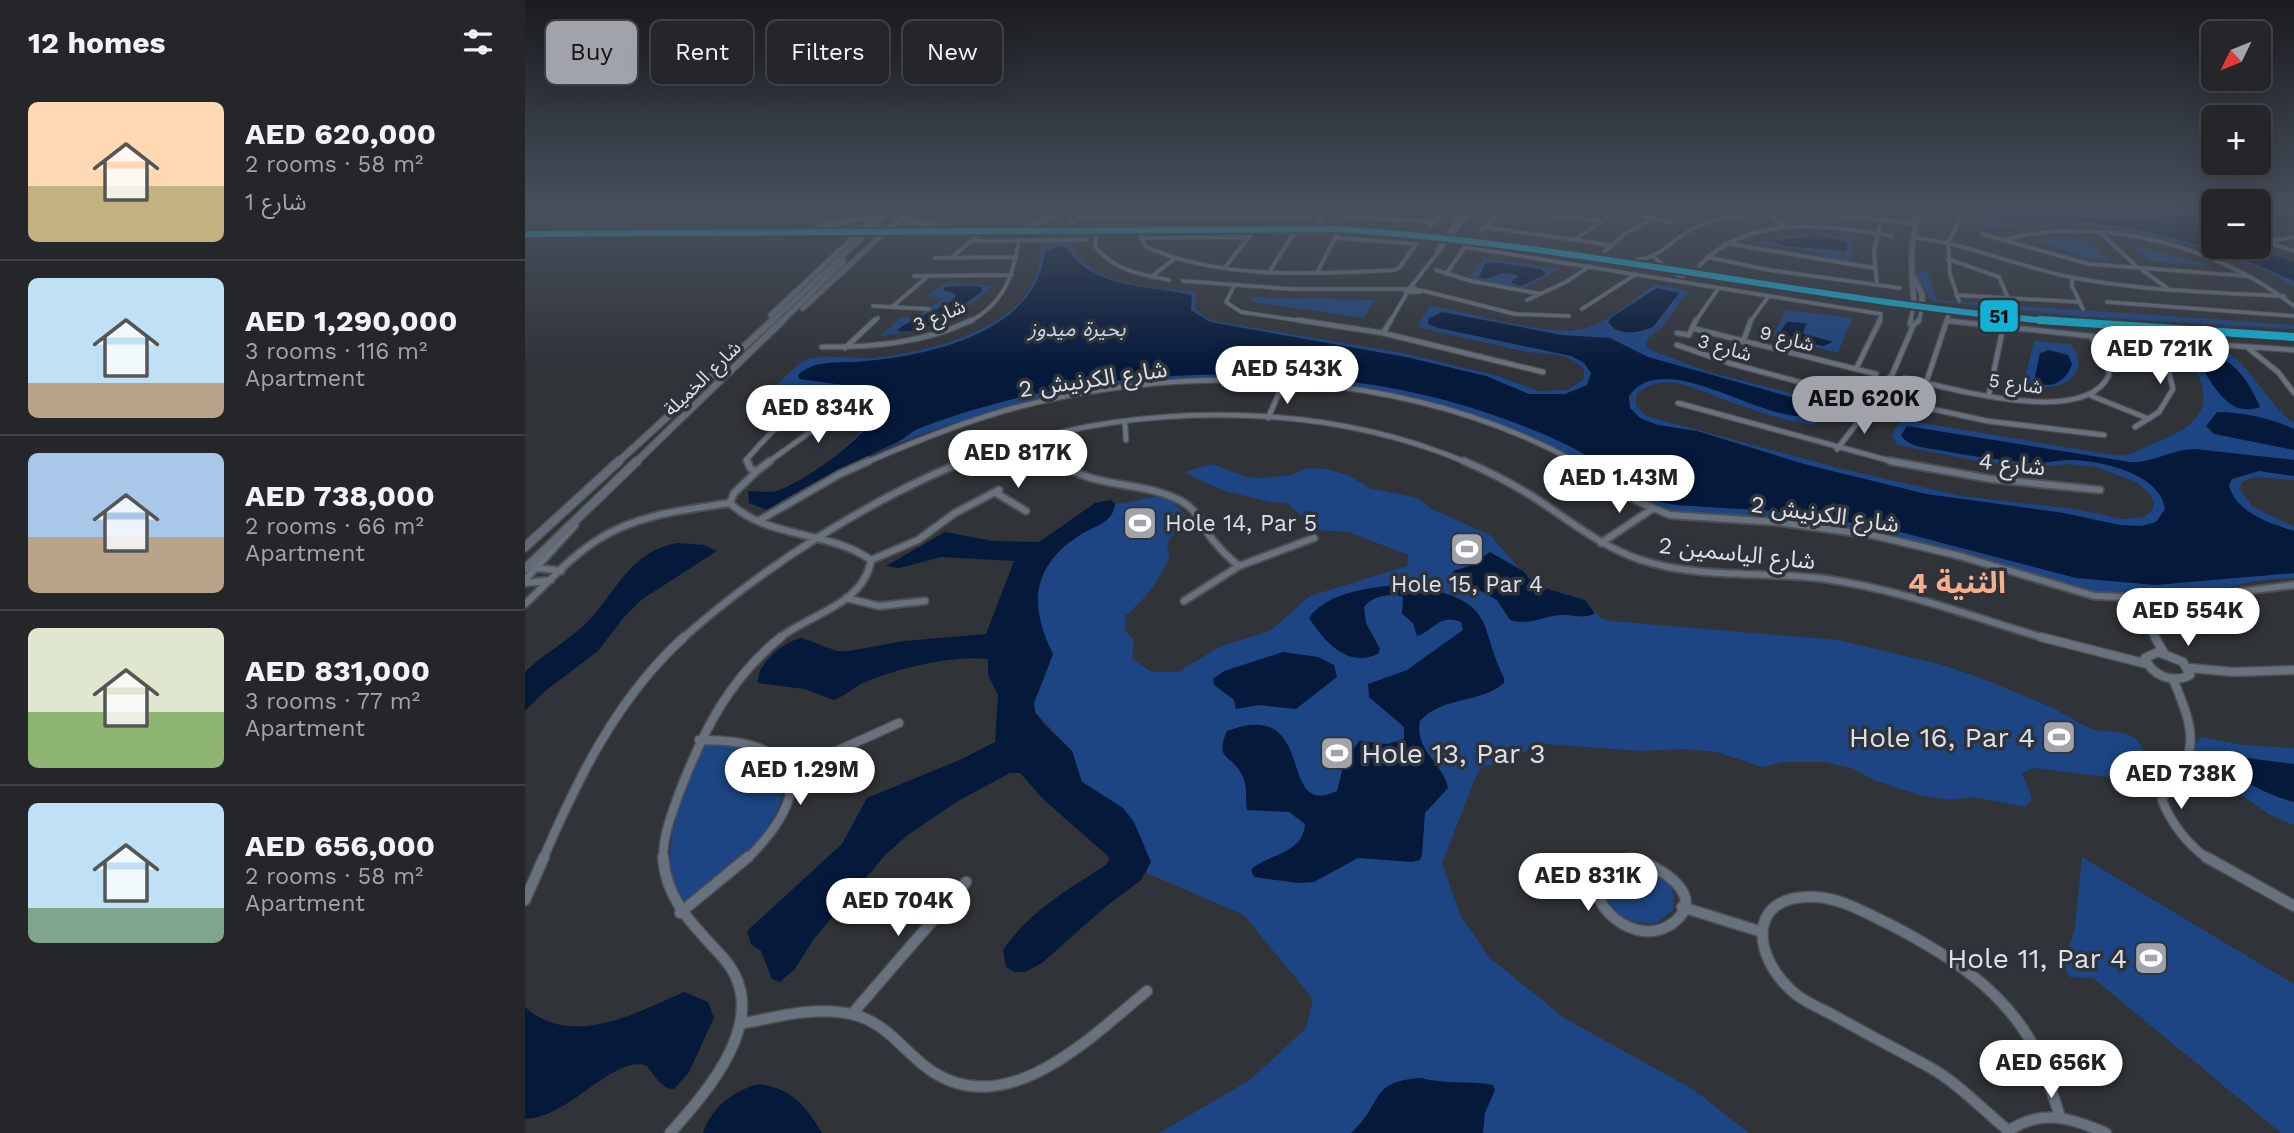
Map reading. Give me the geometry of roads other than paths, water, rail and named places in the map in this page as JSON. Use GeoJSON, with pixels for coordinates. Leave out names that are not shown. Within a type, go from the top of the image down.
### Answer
{"type":"FeatureCollection","features":[{"type":"Feature","properties":{"kind":"main road"},"geometry":{"type":"LineString","coordinates":[[758,331],[827,261]]}},
{"type":"Feature","properties":{"kind":"main road","name":"شارع الخميلة"},"geometry":{"type":"LineString","coordinates":[[525,547],[837,261]]}},
{"type":"Feature","properties":{"kind":"main road","name":"شارع الخميلة"},"geometry":{"type":"LineString","coordinates":[[525,569],[774,332],[845,261]]}},
{"type":"Feature","properties":{"kind":"main road"},"geometry":{"type":"LineString","coordinates":[[774,332],[854,261]]}},
{"type":"Feature","properties":{"kind":"main road"},"geometry":{"type":"LineString","coordinates":[[1615,261],[1923,305],[2193,334],[2294,334]]}},
{"type":"Feature","properties":{"kind":"main road"},"geometry":{"type":"LineString","coordinates":[[1642,261],[1915,304]]}},
{"type":"Feature","properties":{"kind":"main road"},"geometry":{"type":"LineString","coordinates":[[1911,261],[1915,304]]}},
{"type":"Feature","properties":{"kind":"main road"},"geometry":{"type":"LineString","coordinates":[[1911,269],[1923,305]]}},
{"type":"Feature","properties":{"kind":"main road"},"geometry":{"type":"LineString","coordinates":[[1923,305],[2294,334]]}},
{"type":"Feature","properties":{"kind":"street","name":"شارع 3"},"geometry":{"type":"LineString","coordinates":[[822,348],[894,344],[946,331],[995,302],[1006,290],[1015,261]]}},
{"type":"Feature","properties":{"kind":"street"},"geometry":{"type":"LineString","coordinates":[[1109,261],[1121,268],[1169,280]]}},
{"type":"Feature","properties":{"kind":"street"},"geometry":{"type":"LineString","coordinates":[[1151,277],[1172,261]]}},
{"type":"Feature","properties":{"kind":"street"},"geometry":{"type":"LineString","coordinates":[[1188,261],[1271,269],[1394,271],[1404,261]]}},
{"type":"Feature","properties":{"kind":"street"},"geometry":{"type":"LineString","coordinates":[[1226,266],[1230,261]]}},
{"type":"Feature","properties":{"kind":"street"},"geometry":{"type":"LineString","coordinates":[[1271,269],[1276,261]]}},
{"type":"Feature","properties":{"kind":"street"},"geometry":{"type":"LineString","coordinates":[[1318,271],[1324,261]]}},
{"type":"Feature","properties":{"kind":"street"},"geometry":{"type":"LineString","coordinates":[[1417,290],[1432,261]]}},
{"type":"Feature","properties":{"kind":"street"},"geometry":{"type":"LineString","coordinates":[[1446,274],[1455,261]]}},
{"type":"Feature","properties":{"kind":"street"},"geometry":{"type":"LineString","coordinates":[[1556,261],[1881,314],[1880,323],[1856,369]]}},
{"type":"Feature","properties":{"kind":"street"},"geometry":{"type":"LineString","coordinates":[[1658,261],[1663,265]]}},
{"type":"Feature","properties":{"kind":"street"},"geometry":{"type":"LineString","coordinates":[[1699,266],[1704,261]]}},
{"type":"Feature","properties":{"kind":"street"},"geometry":{"type":"LineString","coordinates":[[1725,261],[1769,270],[1900,288]]}},
{"type":"Feature","properties":{"kind":"street"},"geometry":{"type":"LineString","coordinates":[[1832,261],[1874,268]]}},
{"type":"Feature","properties":{"kind":"street"},"geometry":{"type":"LineString","coordinates":[[1874,261],[1877,285]]}},
{"type":"Feature","properties":{"kind":"street"},"geometry":{"type":"LineString","coordinates":[[1948,261],[1959,300]]}},
{"type":"Feature","properties":{"kind":"street"},"geometry":{"type":"LineString","coordinates":[[1953,261],[1999,277],[2008,298]]}},
{"type":"Feature","properties":{"kind":"street"},"geometry":{"type":"LineString","coordinates":[[2014,261],[2073,277],[2169,289],[2284,296]]}},
{"type":"Feature","properties":{"kind":"street"},"geometry":{"type":"LineString","coordinates":[[2077,261],[2252,276]]}},
{"type":"Feature","properties":{"kind":"street"},"geometry":{"type":"LineString","coordinates":[[2131,261],[2169,289]]}},
{"type":"Feature","properties":{"kind":"street"},"geometry":{"type":"LineString","coordinates":[[2211,261],[2252,276],[2284,296],[2294,306]]}},
{"type":"Feature","properties":{"kind":"street"},"geometry":{"type":"LineString","coordinates":[[1527,300],[1590,266]]}},
{"type":"Feature","properties":{"kind":"street"},"geometry":{"type":"LineString","coordinates":[[1436,270],[1541,294]]}},
{"type":"Feature","properties":{"kind":"street"},"geometry":{"type":"LineString","coordinates":[[1671,270],[1677,275],[1693,274]]}},
{"type":"Feature","properties":{"kind":"street"},"geometry":{"type":"LineString","coordinates":[[1582,309],[1611,293],[1636,274]]}},
{"type":"Feature","properties":{"kind":"street"},"geometry":{"type":"LineString","coordinates":[[892,307],[929,275]]}},
{"type":"Feature","properties":{"kind":"street"},"geometry":{"type":"LineString","coordinates":[[913,276],[1012,275]]}},
{"type":"Feature","properties":{"kind":"street"},"geometry":{"type":"LineString","coordinates":[[1673,281],[1677,275]]}},
{"type":"Feature","properties":{"kind":"street"},"geometry":{"type":"LineString","coordinates":[[1681,282],[1684,276]]}},
{"type":"Feature","properties":{"kind":"street"},"geometry":{"type":"LineString","coordinates":[[2073,277],[2072,286],[2084,309]]}},
{"type":"Feature","properties":{"kind":"street"},"geometry":{"type":"LineString","coordinates":[[1182,281],[1234,286],[1407,292],[1417,290],[1509,311],[1553,317],[1569,316]]}},
{"type":"Feature","properties":{"kind":"street"},"geometry":{"type":"LineString","coordinates":[[1234,286],[1226,302],[1241,312],[1383,334],[1543,372]]}},
{"type":"Feature","properties":{"kind":"street"},"geometry":{"type":"LineString","coordinates":[[1677,333],[1689,335],[1718,289]]}},
{"type":"Feature","properties":{"kind":"street"},"geometry":{"type":"LineString","coordinates":[[1383,334],[1407,292],[1417,290]]}},
{"type":"Feature","properties":{"kind":"street"},"geometry":{"type":"LineString","coordinates":[[1956,295],[2079,302]]}},
{"type":"Feature","properties":{"kind":"street"},"geometry":{"type":"LineString","coordinates":[[1743,342],[1751,320],[1768,297]]}},
{"type":"Feature","properties":{"kind":"street"},"geometry":{"type":"LineString","coordinates":[[2107,302],[2294,316]]}},
{"type":"Feature","properties":{"kind":"street"},"geometry":{"type":"LineString","coordinates":[[1837,449],[1869,408],[1881,400],[1881,390],[1912,325],[1915,304]]}},
{"type":"Feature","properties":{"kind":"street"},"geometry":{"type":"LineString","coordinates":[[1912,325],[1919,322],[1923,305]]}},
{"type":"Feature","properties":{"kind":"street"},"geometry":{"type":"LineString","coordinates":[[873,306],[929,309]]}},
{"type":"Feature","properties":{"kind":"street"},"geometry":{"type":"LineString","coordinates":[[1926,383],[1949,321],[1949,314]]}},
{"type":"Feature","properties":{"kind":"street"},"geometry":{"type":"LineString","coordinates":[[1913,316],[1919,318]]}},
{"type":"Feature","properties":{"kind":"street"},"geometry":{"type":"LineString","coordinates":[[845,348],[879,318]]}},
{"type":"Feature","properties":{"kind":"street"},"geometry":{"type":"LineString","coordinates":[[1949,321],[2147,341],[2294,350]]}},
{"type":"Feature","properties":{"kind":"street","name":"شارع 9"},"geometry":{"type":"LineString","coordinates":[[1692,328],[1876,374]]}},
{"type":"Feature","properties":{"kind":"street"},"geometry":{"type":"LineString","coordinates":[[1989,394],[2003,328]]}},
{"type":"Feature","properties":{"kind":"street"},"geometry":{"type":"LineString","coordinates":[[2170,330],[2184,335],[2193,334],[2201,344]]}},
{"type":"Feature","properties":{"kind":"street"},"geometry":{"type":"LineString","coordinates":[[2184,335],[2192,344]]}},
{"type":"Feature","properties":{"kind":"street"},"geometry":{"type":"LineString","coordinates":[[2090,336],[2106,355],[2110,368],[2107,381],[2092,396],[2149,419]]}},
{"type":"Feature","properties":{"kind":"street"},"geometry":{"type":"LineString","coordinates":[[2135,426],[2166,405],[2173,389],[2167,365],[2147,341]]}},
{"type":"Feature","properties":{"kind":"street","name":"شارع 3"},"geometry":{"type":"LineString","coordinates":[[1677,345],[1729,363],[1849,394],[1987,421],[2103,435]]}},
{"type":"Feature","properties":{"kind":"street"},"geometry":{"type":"LineString","coordinates":[[2247,347],[2269,364],[2293,390]]}},
{"type":"Feature","properties":{"kind":"street","name":"شارع 5"},"geometry":{"type":"LineString","coordinates":[[1905,378],[1989,394],[2064,402],[2092,396]]}},
{"type":"Feature","properties":{"kind":"street","name":"شارع الكرنيش 2"},"geometry":{"type":"LineString","coordinates":[[760,520],[815,486],[871,458],[948,427],[999,411],[1050,399],[1134,387],[1198,383],[1283,384],[1381,395],[1476,419],[1567,457],[1653,509],[1686,518],[1794,524],[1877,537],[1976,561],[2079,594],[2133,598],[2207,597],[2294,584]]}},
{"type":"Feature","properties":{"kind":"street"},"geometry":{"type":"LineString","coordinates":[[1268,418],[1283,384]]}},
{"type":"Feature","properties":{"kind":"street"},"geometry":{"type":"LineString","coordinates":[[1869,408],[1868,398],[1881,390]]}},
{"type":"Feature","properties":{"kind":"street","name":"شارع 4"},"geometry":{"type":"LineString","coordinates":[[1678,403],[1837,449],[1967,477],[2100,490]]}},
{"type":"Feature","properties":{"kind":"street"},"geometry":{"type":"LineString","coordinates":[[730,503],[737,488],[816,429],[820,419],[795,417],[778,425],[746,460],[751,469],[758,471]]}},
{"type":"Feature","properties":{"kind":"street","name":"شارع الياسمين 2"},"geometry":{"type":"LineString","coordinates":[[525,900],[591,755],[643,679],[678,642],[717,608],[873,505],[926,477],[981,455],[1038,438],[1125,423],[1211,417],[1268,418],[1365,431],[1457,458],[1529,495],[1601,544],[1629,556],[1671,567],[1799,576],[1890,591],[1962,611],[2065,647],[2147,664],[2160,675],[2173,679]]}},
{"type":"Feature","properties":{"kind":"street"},"geometry":{"type":"LineString","coordinates":[[1125,423],[1126,440]]}},
{"type":"Feature","properties":{"kind":"street"},"geometry":{"type":"LineString","coordinates":[[1038,438],[1053,458],[1084,477],[1163,494],[1188,505],[1214,541],[1239,566]]}},
{"type":"Feature","properties":{"kind":"street"},"geometry":{"type":"LineString","coordinates":[[871,560],[918,540],[955,513],[997,491],[1026,510]]}},
{"type":"Feature","properties":{"kind":"street"},"geometry":{"type":"LineString","coordinates":[[730,503],[739,512],[760,520],[852,545],[871,560]]}},
{"type":"Feature","properties":{"kind":"street"},"geometry":{"type":"LineString","coordinates":[[525,604],[596,541],[621,527],[651,517],[730,503]]}},
{"type":"Feature","properties":{"kind":"street"},"geometry":{"type":"LineString","coordinates":[[1601,544],[1653,509]]}},
{"type":"Feature","properties":{"kind":"street"},"geometry":{"type":"LineString","coordinates":[[525,582],[583,514]]}},
{"type":"Feature","properties":{"kind":"street"},"geometry":{"type":"LineString","coordinates":[[1184,601],[1239,566],[1314,538]]}},
{"type":"Feature","properties":{"kind":"street"},"geometry":{"type":"LineString","coordinates":[[670,1133],[714,1079],[740,1024],[739,984],[731,968],[680,913],[668,892],[663,857],[670,821],[699,740],[722,699],[755,660],[797,626],[846,598],[868,579],[871,560]]}},
{"type":"Feature","properties":{"kind":"street"},"geometry":{"type":"LineString","coordinates":[[538,568],[561,571]]}},
{"type":"Feature","properties":{"kind":"street"},"geometry":{"type":"LineString","coordinates":[[525,582],[551,580]]}},
{"type":"Feature","properties":{"kind":"street"},"geometry":{"type":"LineString","coordinates":[[846,598],[879,606],[925,601]]}},
{"type":"Feature","properties":{"kind":"street"},"geometry":{"type":"LineString","coordinates":[[2133,598],[2164,653]]}},
{"type":"Feature","properties":{"kind":"street"},"geometry":{"type":"LineString","coordinates":[[2147,664],[2145,657],[2150,653],[2164,653],[2182,661],[2189,668],[2244,673],[2294,670]]}},
{"type":"Feature","properties":{"kind":"street"},"geometry":{"type":"LineString","coordinates":[[2189,668],[2188,677],[2173,679],[2188,724],[2190,743],[2186,760],[2162,800],[2166,815],[2193,847],[2294,906]]}},
{"type":"Feature","properties":{"kind":"street"},"geometry":{"type":"LineString","coordinates":[[790,772],[899,723]]}},
{"type":"Feature","properties":{"kind":"street"},"geometry":{"type":"LineString","coordinates":[[680,913],[722,881],[762,843],[785,805],[790,772],[784,760],[758,743],[741,740],[699,740]]}},
{"type":"Feature","properties":{"kind":"street"},"geometry":{"type":"LineString","coordinates":[[1630,858],[1658,864],[1678,883],[1682,907],[1677,918],[1668,926],[1655,931],[1626,928],[1603,910],[1596,886],[1599,874],[1607,866],[1630,858]]}},
{"type":"Feature","properties":{"kind":"street"},"geometry":{"type":"LineString","coordinates":[[852,1014],[966,883]]}},
{"type":"Feature","properties":{"kind":"street"},"geometry":{"type":"LineString","coordinates":[[2060,1116],[2029,1039],[2013,1014],[1985,985],[1945,955],[1866,914],[1818,897],[1797,898],[1780,904],[1766,915],[1759,931],[1768,963],[1793,993],[1934,1070],[2008,1132],[2023,1120],[2040,1116],[2060,1116],[2106,1133]]}},
{"type":"Feature","properties":{"kind":"street"},"geometry":{"type":"LineString","coordinates":[[1682,907],[1759,931]]}},
{"type":"Feature","properties":{"kind":"street"},"geometry":{"type":"LineString","coordinates":[[740,1024],[812,1013],[852,1014],[875,1022],[895,1034],[938,1076],[967,1086],[984,1087],[1022,1079],[1060,1060],[1147,991]]}},
{"type":"Feature","properties":{"kind":"water","name":"بحيرة ميدوز"},"geometry":{"type":"Polygon","coordinates":[[[1042,261],[1077,261],[1106,278],[1140,287],[1192,295],[1191,310],[1210,322],[1406,357],[1486,376],[1529,394],[1565,394],[1587,385],[1591,373],[1584,363],[1571,356],[1438,328],[1428,324],[1428,319],[1442,312],[1562,335],[1610,338],[1648,357],[1801,400],[1814,409],[1809,416],[1789,415],[1689,382],[1665,379],[1645,383],[1629,396],[1630,408],[1640,418],[1658,425],[1697,431],[1804,464],[1926,494],[2064,513],[2120,525],[2142,526],[2156,522],[2165,509],[2161,497],[2152,486],[2127,471],[2098,463],[2072,460],[2029,463],[1984,458],[1924,448],[1908,442],[1901,435],[1907,426],[2130,462],[2195,449],[2294,460],[2294,476],[2259,471],[2232,479],[2229,485],[2238,503],[2246,510],[2294,531],[2294,573],[2155,585],[2076,578],[1881,527],[1772,511],[1675,505],[1661,502],[1563,443],[1472,408],[1408,391],[1339,380],[1268,375],[1195,375],[1122,380],[1051,391],[983,407],[917,429],[898,442],[815,482],[767,510],[749,503],[748,491],[776,491],[820,467],[854,441],[876,414],[878,403],[851,386],[799,379],[798,375],[821,364],[920,353],[977,334],[1002,320],[1023,302],[1037,279],[1042,261]]]}},
{"type":"Feature","properties":{"kind":"water"},"geometry":{"type":"Polygon","coordinates":[[[2246,261],[2294,262],[2294,281],[2268,269],[2246,261]]]}},
{"type":"Feature","properties":{"kind":"water"},"geometry":{"type":"Polygon","coordinates":[[[1494,262],[1540,269],[1546,274],[1521,286],[1511,282],[1519,276],[1507,273],[1479,278],[1485,264],[1494,262]]]}},
{"type":"Feature","properties":{"kind":"water"},"geometry":{"type":"Polygon","coordinates":[[[945,287],[982,287],[982,291],[943,319],[920,329],[897,331],[954,299],[956,294],[943,290],[945,287]]]}},
{"type":"Feature","properties":{"kind":"water"},"geometry":{"type":"Polygon","coordinates":[[[1657,288],[1679,293],[1653,327],[1623,332],[1608,322],[1612,317],[1657,288]]]}},
{"type":"Feature","properties":{"kind":"water"},"geometry":{"type":"Polygon","coordinates":[[[1787,322],[1806,323],[1803,334],[1833,342],[1823,346],[1782,336],[1780,332],[1787,322]]]}},
{"type":"Feature","properties":{"kind":"water"},"geometry":{"type":"Polygon","coordinates":[[[2049,350],[2068,355],[2072,364],[2070,370],[2057,383],[2040,384],[2034,381],[2040,353],[2049,350]]]}},
{"type":"Feature","properties":{"kind":"water"},"geometry":{"type":"Polygon","coordinates":[[[2203,352],[2232,365],[2251,389],[2260,407],[2238,408],[2220,395],[2195,356],[2195,353],[2203,352]]]}},
{"type":"Feature","properties":{"kind":"water"},"geometry":{"type":"Polygon","coordinates":[[[2217,412],[2256,416],[2294,429],[2294,450],[2214,434],[2206,426],[2217,412]]]}},
{"type":"Feature","properties":{"kind":"water"},"geometry":{"type":"Polygon","coordinates":[[[1111,500],[1115,504],[1111,516],[1064,547],[1044,574],[1038,603],[1040,620],[1053,654],[1034,703],[1035,712],[1045,725],[1072,751],[1082,782],[1123,808],[1134,822],[1151,862],[1141,880],[1104,908],[1042,963],[1025,972],[1014,972],[1006,967],[1003,950],[1025,924],[1050,902],[1106,865],[1109,860],[1108,856],[1044,800],[1020,773],[1010,773],[958,801],[909,834],[886,854],[813,940],[795,969],[780,982],[772,979],[761,951],[751,944],[747,931],[842,844],[867,798],[962,759],[995,742],[998,695],[988,675],[988,659],[958,659],[907,668],[863,683],[834,700],[804,689],[758,683],[761,668],[772,654],[802,638],[837,651],[849,651],[904,641],[986,634],[1014,561],[941,557],[899,568],[886,566],[945,532],[993,541],[1039,542],[1095,503],[1111,500]]]}},
{"type":"Feature","properties":{"kind":"water"},"geometry":{"type":"Polygon","coordinates":[[[678,543],[704,545],[717,551],[641,600],[598,651],[545,691],[525,711],[525,672],[581,628],[623,577],[646,555],[678,543]]]}},
{"type":"Feature","properties":{"kind":"water"},"geometry":{"type":"Polygon","coordinates":[[[1490,552],[1523,571],[1534,585],[1585,600],[1595,613],[1583,616],[1554,616],[1523,622],[1510,620],[1497,600],[1453,576],[1453,571],[1469,566],[1490,552]]]}},
{"type":"Feature","properties":{"kind":"water"},"geometry":{"type":"Polygon","coordinates":[[[1395,585],[1446,594],[1469,605],[1485,626],[1504,678],[1504,683],[1494,690],[1439,707],[1420,721],[1421,740],[1441,771],[1448,788],[1425,813],[1420,860],[1412,862],[1358,858],[1314,882],[1299,883],[1254,877],[1251,870],[1254,867],[1293,847],[1299,841],[1305,824],[1289,812],[1247,810],[1244,779],[1223,752],[1227,731],[1256,725],[1275,730],[1286,743],[1307,789],[1318,796],[1337,791],[1344,763],[1359,741],[1387,744],[1404,739],[1404,727],[1369,697],[1368,684],[1407,670],[1463,630],[1461,622],[1442,621],[1417,636],[1413,623],[1402,614],[1403,597],[1387,595],[1376,598],[1364,607],[1366,623],[1380,649],[1378,654],[1356,658],[1330,644],[1309,618],[1336,597],[1395,585]]]}},
{"type":"Feature","properties":{"kind":"water"},"geometry":{"type":"Polygon","coordinates":[[[1283,652],[1318,657],[1334,665],[1337,677],[1296,709],[1259,705],[1236,709],[1234,700],[1214,685],[1213,679],[1224,671],[1283,652]]]}},
{"type":"Feature","properties":{"kind":"water"},"geometry":{"type":"Polygon","coordinates":[[[2215,754],[2294,764],[2294,802],[2272,795],[2242,779],[2215,758],[2215,754]]]}},
{"type":"Feature","properties":{"kind":"water"},"geometry":{"type":"Polygon","coordinates":[[[684,992],[708,1002],[714,1018],[689,1072],[674,1089],[662,1084],[647,1066],[634,1065],[606,1077],[558,1109],[525,1119],[525,1007],[543,1019],[563,1025],[583,1026],[625,1017],[684,992]]]}},
{"type":"Feature","properties":{"kind":"water"},"geometry":{"type":"Polygon","coordinates":[[[1421,1078],[1493,1085],[1495,1090],[1485,1113],[1483,1133],[1351,1133],[1384,1089],[1404,1080],[1421,1078]]]}},
{"type":"Feature","properties":{"kind":"water"},"geometry":{"type":"Polygon","coordinates":[[[758,1084],[789,1094],[810,1115],[822,1133],[703,1133],[724,1102],[740,1091],[758,1084]]]}},
{"type":"Feature","properties":{"kind":"place","name":"Hole 14, Par 5"},"geometry":{"type":"Point","coordinates":[1140,523]}},
{"type":"Feature","properties":{"kind":"place","name":"Hole 15, Par 4"},"geometry":{"type":"Point","coordinates":[1467,549]}},
{"type":"Feature","properties":{"kind":"place","name":"Hole 16, Par 4"},"geometry":{"type":"Point","coordinates":[2059,737]}},
{"type":"Feature","properties":{"kind":"place","name":"Hole 13, Par 3"},"geometry":{"type":"Point","coordinates":[1337,753]}},
{"type":"Feature","properties":{"kind":"place","name":"Hole 11, Par 4"},"geometry":{"type":"Point","coordinates":[2151,958]}},
{"type":"Feature","properties":{"kind":"district","name":"الثنية 4"},"geometry":{"type":"Point","coordinates":[1957,583]}}]}
